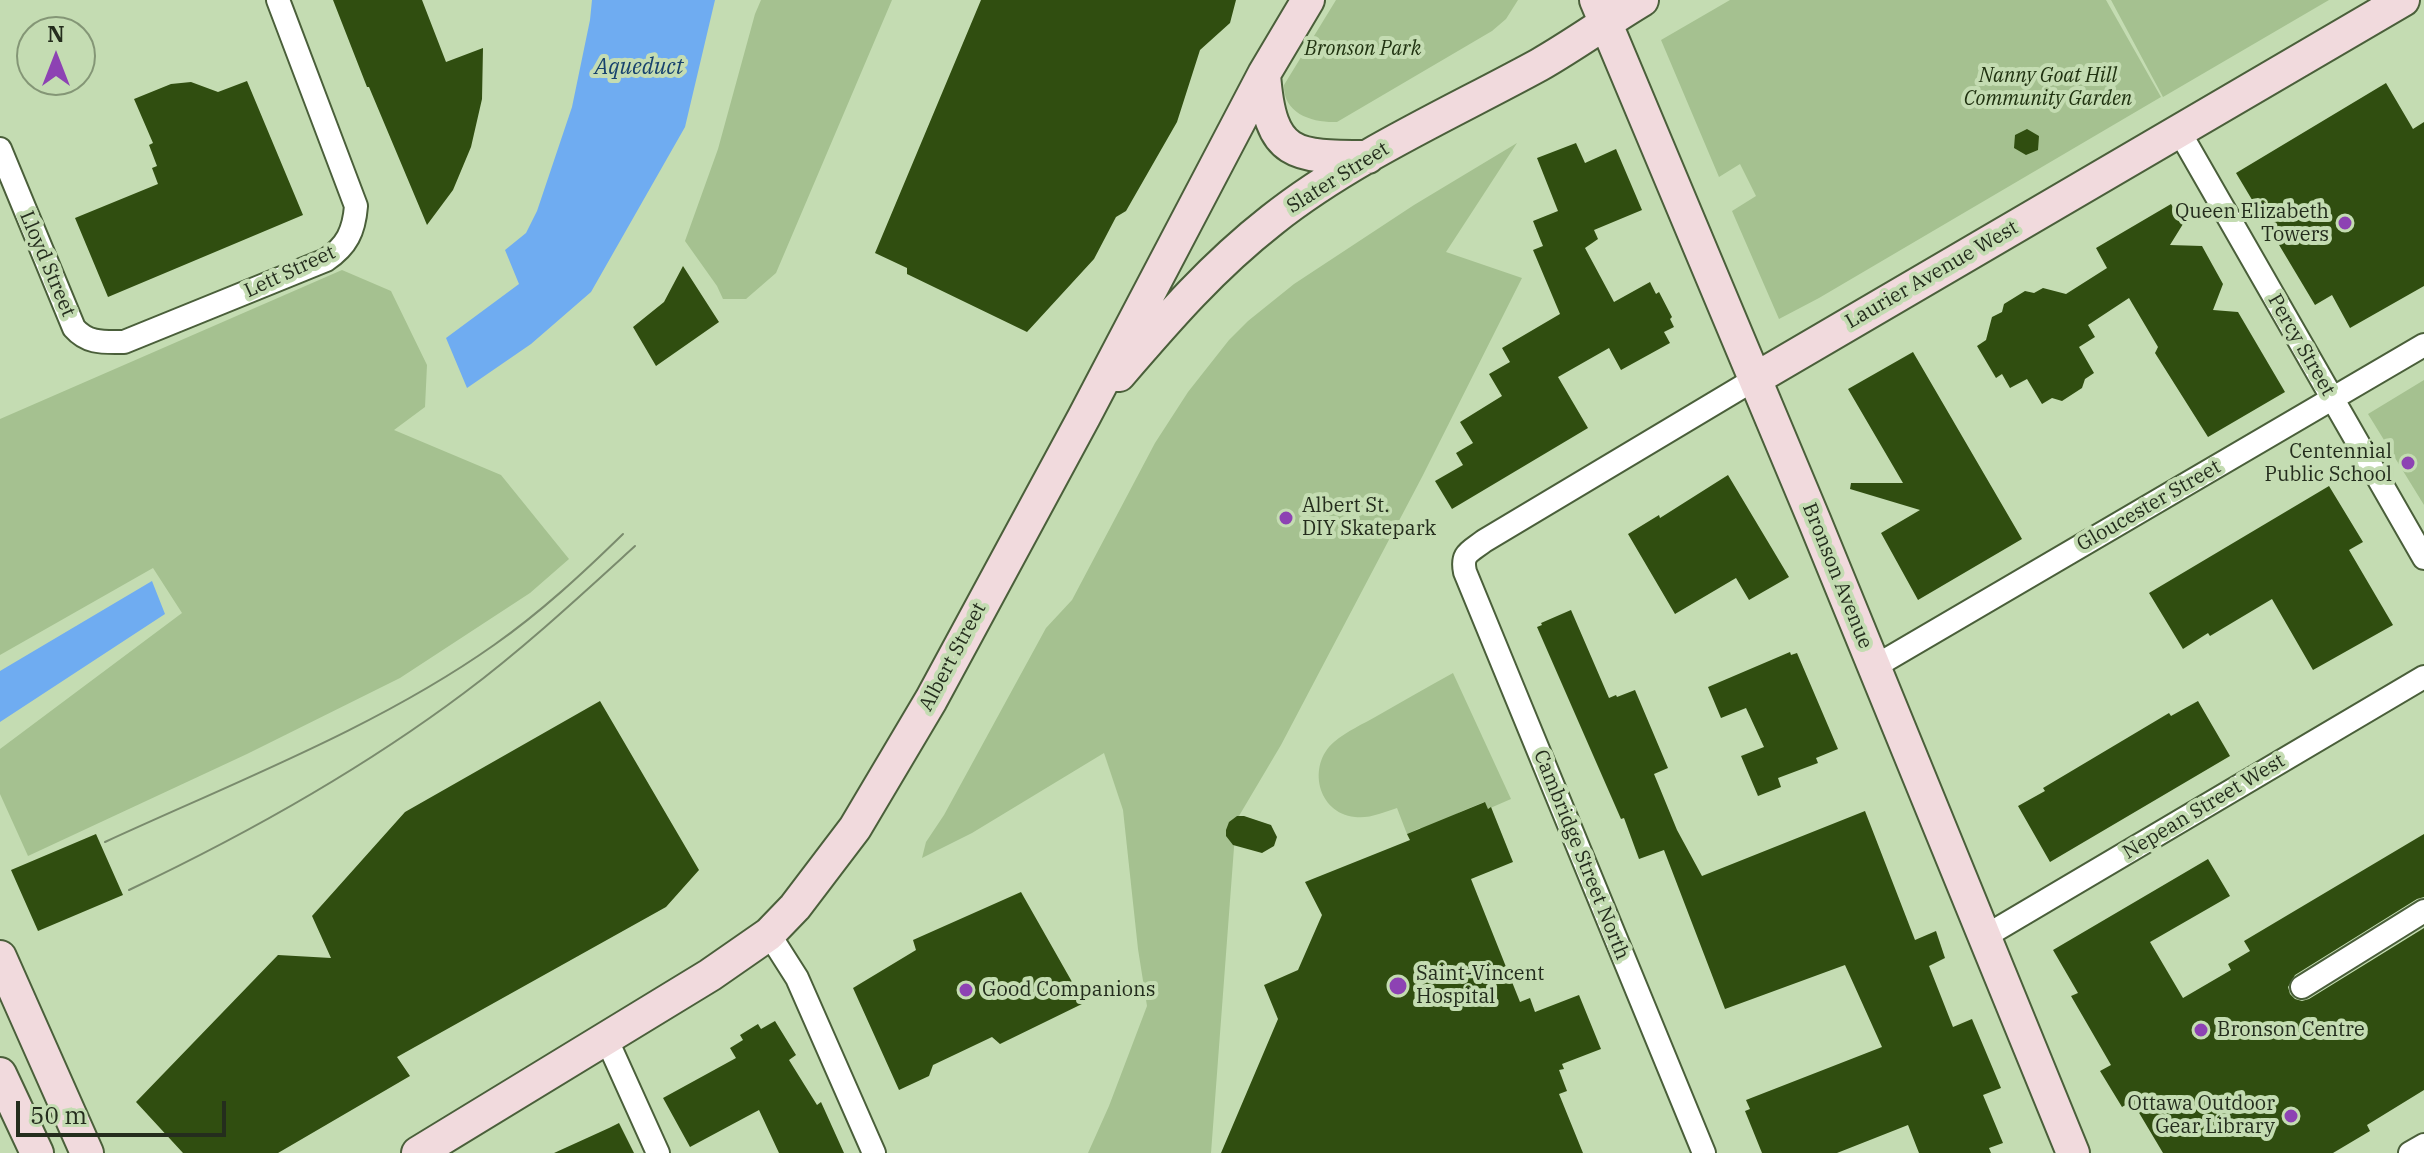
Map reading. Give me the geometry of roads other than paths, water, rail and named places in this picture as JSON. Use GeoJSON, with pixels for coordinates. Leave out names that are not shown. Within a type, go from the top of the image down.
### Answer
{"type":"FeatureCollection","features":[{"type":"Feature","properties":{"kind":"main road","name":"Albert Street"},"geometry":{"type":"LineString","coordinates":[[426,1151],[710,975],[769,934],[819,877],[855,828],[951,663],[1264,74],[1308,0]]}},
{"type":"Feature","properties":{"kind":"main road","name":"Slater Street"},"geometry":{"type":"LineString","coordinates":[[1084,417],[1191,292],[1234,251],[1286,210],[1368,157],[1544,62],[1601,11],[1642,0]]}},
{"type":"Feature","properties":{"kind":"main road","name":"Laurier Avenue West"},"geometry":{"type":"LineString","coordinates":[[1755,379],[2403,0]]}},
{"type":"Feature","properties":{"kind":"main road","name":"Bronson Avenue"},"geometry":{"type":"LineString","coordinates":[[1601,11],[2073,1153]]}},
{"type":"Feature","properties":{"kind":"main road"},"geometry":{"type":"LineString","coordinates":[[1264,74],[1271,120],[1284,143],[1302,154],[1368,157]]}},
{"type":"Feature","properties":{"kind":"main road"},"geometry":{"type":"LineString","coordinates":[[0,957],[87,1153]]}},
{"type":"Feature","properties":{"kind":"main road"},"geometry":{"type":"LineString","coordinates":[[0,1074],[37,1153]]}},
{"type":"Feature","properties":{"kind":"street","name":"Lett Street"},"geometry":{"type":"LineString","coordinates":[[124,342],[326,260],[341,250],[350,238],[356,206],[278,0]]}},
{"type":"Feature","properties":{"kind":"street","name":"Percy Street"},"geometry":{"type":"LineString","coordinates":[[2179,131],[2424,558]]}},
{"type":"Feature","properties":{"kind":"street","name":"Lloyd Street"},"geometry":{"type":"LineString","coordinates":[[0,149],[74,328],[81,336],[96,342],[124,342]]}},
{"type":"Feature","properties":{"kind":"street","name":"Gloucester Street"},"geometry":{"type":"LineString","coordinates":[[1874,667],[2424,345]]}},
{"type":"Feature","properties":{"kind":"street","name":"Laurier Avenue West"},"geometry":{"type":"LineString","coordinates":[[1465,555],[1755,379]]}},
{"type":"Feature","properties":{"kind":"street","name":"Cambridge Street North"},"geometry":{"type":"LineString","coordinates":[[1465,555],[1465,572],[1704,1153]]}},
{"type":"Feature","properties":{"kind":"street","name":"Nepean Street West"},"geometry":{"type":"LineString","coordinates":[[1984,937],[2424,677]]}},
{"type":"Feature","properties":{"kind":"street"},"geometry":{"type":"LineString","coordinates":[[2302,987],[2424,911]]}},
{"type":"Feature","properties":{"kind":"street"},"geometry":{"type":"LineString","coordinates":[[769,934],[797,978],[874,1153]]}},
{"type":"Feature","properties":{"kind":"street"},"geometry":{"type":"LineString","coordinates":[[606,1038],[658,1153]]}},
{"type":"Feature","properties":{"kind":"street"},"geometry":{"type":"LineString","coordinates":[[2410,1153],[2424,1145]]}},
{"type":"Feature","properties":{"kind":"water","name":"Aqueduct"},"geometry":{"type":"Polygon","coordinates":[[[592,0],[715,0],[685,127],[591,292],[531,344],[467,388],[446,338],[519,284],[505,250],[526,233],[537,211],[572,107],[592,0]]]}},
{"type":"Feature","properties":{"kind":"water"},"geometry":{"type":"Polygon","coordinates":[[[152,581],[165,614],[0,722],[0,671],[152,581]]]}},
{"type":"Feature","properties":{"kind":"tram line"},"geometry":{"type":"LineString","coordinates":[[105,842],[305,752],[449,675],[528,619],[623,534]]}},
{"type":"Feature","properties":{"kind":"tram line"},"geometry":{"type":"LineString","coordinates":[[129,890],[302,800],[425,722],[551,622],[635,546]]}},
{"type":"Feature","properties":{"kind":"place","name":"Queen Elizabeth Towers"},"geometry":{"type":"Point","coordinates":[2345,223]}},
{"type":"Feature","properties":{"kind":"place","name":"Centennial Public School"},"geometry":{"type":"Point","coordinates":[2408,463]}},
{"type":"Feature","properties":{"kind":"place","name":"Albert St. DIY Skatepark"},"geometry":{"type":"Point","coordinates":[1286,518]}},
{"type":"Feature","properties":{"kind":"place","name":"Saint-Vincent Hospital"},"geometry":{"type":"Point","coordinates":[1398,986]}},
{"type":"Feature","properties":{"kind":"place","name":"Good Companions"},"geometry":{"type":"Point","coordinates":[966,990]}},
{"type":"Feature","properties":{"kind":"place","name":"Bronson Centre"},"geometry":{"type":"Point","coordinates":[2201,1030]}},
{"type":"Feature","properties":{"kind":"place","name":"Ottawa Outdoor Gear Library"},"geometry":{"type":"Point","coordinates":[2291,1116]}},
{"type":"Feature","properties":{"kind":"park label","name":"Bronson Park"},"geometry":{"type":"Point","coordinates":[1363,49]}},
{"type":"Feature","properties":{"kind":"park label","name":"Nanny Goat Hill Community Garden"},"geometry":{"type":"Point","coordinates":[2048,88]}}]}
